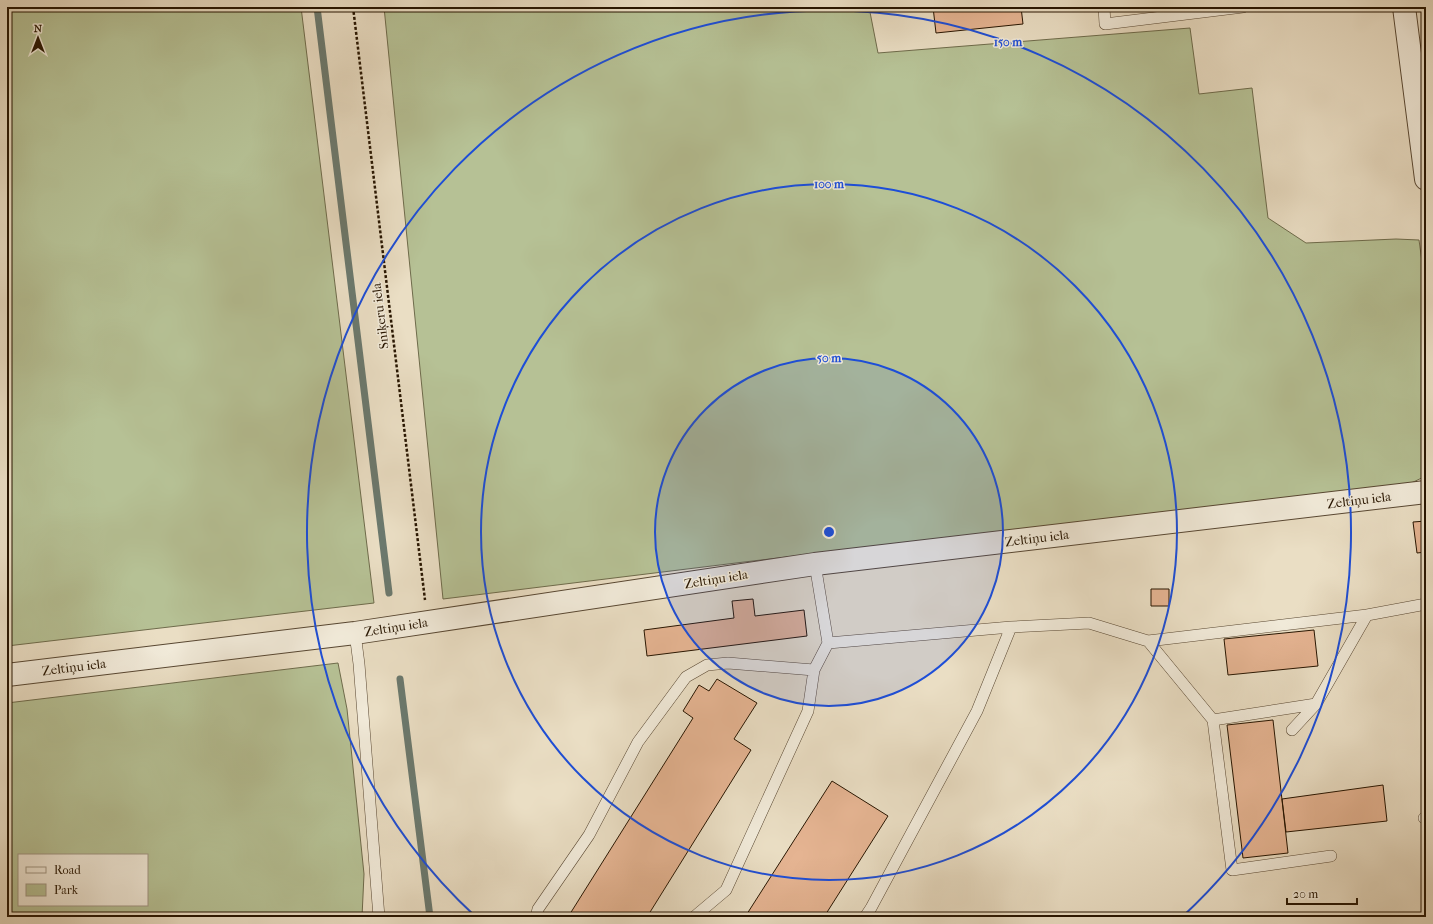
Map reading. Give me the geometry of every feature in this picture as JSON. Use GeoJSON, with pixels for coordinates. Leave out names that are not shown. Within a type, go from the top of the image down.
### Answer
{"type":"FeatureCollection","features":[{"type":"Feature","properties":{"kind":"street"},"geometry":{"type":"LineString","coordinates":[[1404,7],[1426,179]]}},
{"type":"Feature","properties":{"kind":"street","name":"Zeltiņu iela"},"geometry":{"type":"LineString","coordinates":[[7,675],[355,633],[816,564],[1426,492]]}},
{"type":"Feature","properties":{"kind":"lane"},"geometry":{"type":"LineString","coordinates":[[1104,7],[1106,24],[1243,7]]}},
{"type":"Feature","properties":{"kind":"lane"},"geometry":{"type":"LineString","coordinates":[[694,917],[726,890],[808,711],[814,670],[828,643],[816,564]]}},
{"type":"Feature","properties":{"kind":"lane"},"geometry":{"type":"LineString","coordinates":[[828,643],[1011,627],[1089,623],[1148,640],[1367,615],[1426,604]]}},
{"type":"Feature","properties":{"kind":"lane"},"geometry":{"type":"LineString","coordinates":[[1292,730],[1316,704],[1367,615]]}},
{"type":"Feature","properties":{"kind":"lane"},"geometry":{"type":"LineString","coordinates":[[864,917],[871,908],[977,711],[1011,627]]}},
{"type":"Feature","properties":{"kind":"lane"},"geometry":{"type":"LineString","coordinates":[[355,633],[359,664],[379,917]]}},
{"type":"Feature","properties":{"kind":"lane"},"geometry":{"type":"LineString","coordinates":[[1148,640],[1212,720],[1232,870],[1331,856]]}},
{"type":"Feature","properties":{"kind":"lane"},"geometry":{"type":"LineString","coordinates":[[536,917],[538,909],[589,835],[638,742],[686,677],[706,665],[728,663],[814,670]]}},
{"type":"Feature","properties":{"kind":"lane"},"geometry":{"type":"LineString","coordinates":[[1212,720],[1316,704]]}},
{"type":"Feature","properties":{"kind":"path","name":"Sniķeru iela"},"geometry":{"type":"LineString","coordinates":[[353,7],[428,622]]}},
{"type":"Feature","properties":{"kind":"green space"},"geometry":{"type":"Polygon","coordinates":[[[7,7],[301,7],[374,603],[7,646],[7,7]]]}},
{"type":"Feature","properties":{"kind":"green space"},"geometry":{"type":"Polygon","coordinates":[[[384,7],[869,7],[878,53],[1190,28],[1199,94],[1252,88],[1268,218],[1306,243],[1396,239],[1419,240],[1426,291],[1426,476],[1409,484],[443,599],[384,7]]]}},
{"type":"Feature","properties":{"kind":"green space"},"geometry":{"type":"Polygon","coordinates":[[[338,663],[347,709],[364,874],[362,917],[7,917],[7,703],[338,663]]]}},
{"type":"Feature","properties":{"kind":"building"},"geometry":{"type":"Polygon","coordinates":[[[933,7],[1021,7],[1023,24],[936,33],[933,7]]]}},
{"type":"Feature","properties":{"kind":"building"},"geometry":{"type":"Polygon","coordinates":[[[1426,521],[1426,552],[1417,553],[1413,522],[1426,521]]]}},
{"type":"Feature","properties":{"kind":"building"},"geometry":{"type":"Polygon","coordinates":[[[1151,589],[1169,589],[1169,606],[1151,606],[1151,589]]]}},
{"type":"Feature","properties":{"kind":"building"},"geometry":{"type":"Polygon","coordinates":[[[753,599],[755,616],[804,610],[807,636],[647,656],[644,630],[734,618],[732,601],[753,599]]]}},
{"type":"Feature","properties":{"kind":"building"},"geometry":{"type":"Polygon","coordinates":[[[1314,630],[1318,666],[1228,675],[1224,639],[1314,630]]]}},
{"type":"Feature","properties":{"kind":"building"},"geometry":{"type":"Polygon","coordinates":[[[717,679],[757,703],[734,739],[751,750],[647,917],[568,917],[693,718],[683,711],[699,685],[709,691],[717,679]]]}},
{"type":"Feature","properties":{"kind":"building"},"geometry":{"type":"Polygon","coordinates":[[[1273,720],[1288,853],[1243,858],[1227,725],[1273,720]]]}},
{"type":"Feature","properties":{"kind":"building"},"geometry":{"type":"Polygon","coordinates":[[[832,781],[888,816],[824,917],[745,917],[832,781]]]}},
{"type":"Feature","properties":{"kind":"building"},"geometry":{"type":"Polygon","coordinates":[[[1383,785],[1387,821],[1286,832],[1282,799],[1383,785]]]}},
{"type":"Feature","properties":{"kind":"waterway"},"geometry":{"type":"LineString","coordinates":[[317,7],[389,593]]}},
{"type":"Feature","properties":{"kind":"waterway"},"geometry":{"type":"LineString","coordinates":[[400,679],[430,917]]}}]}
